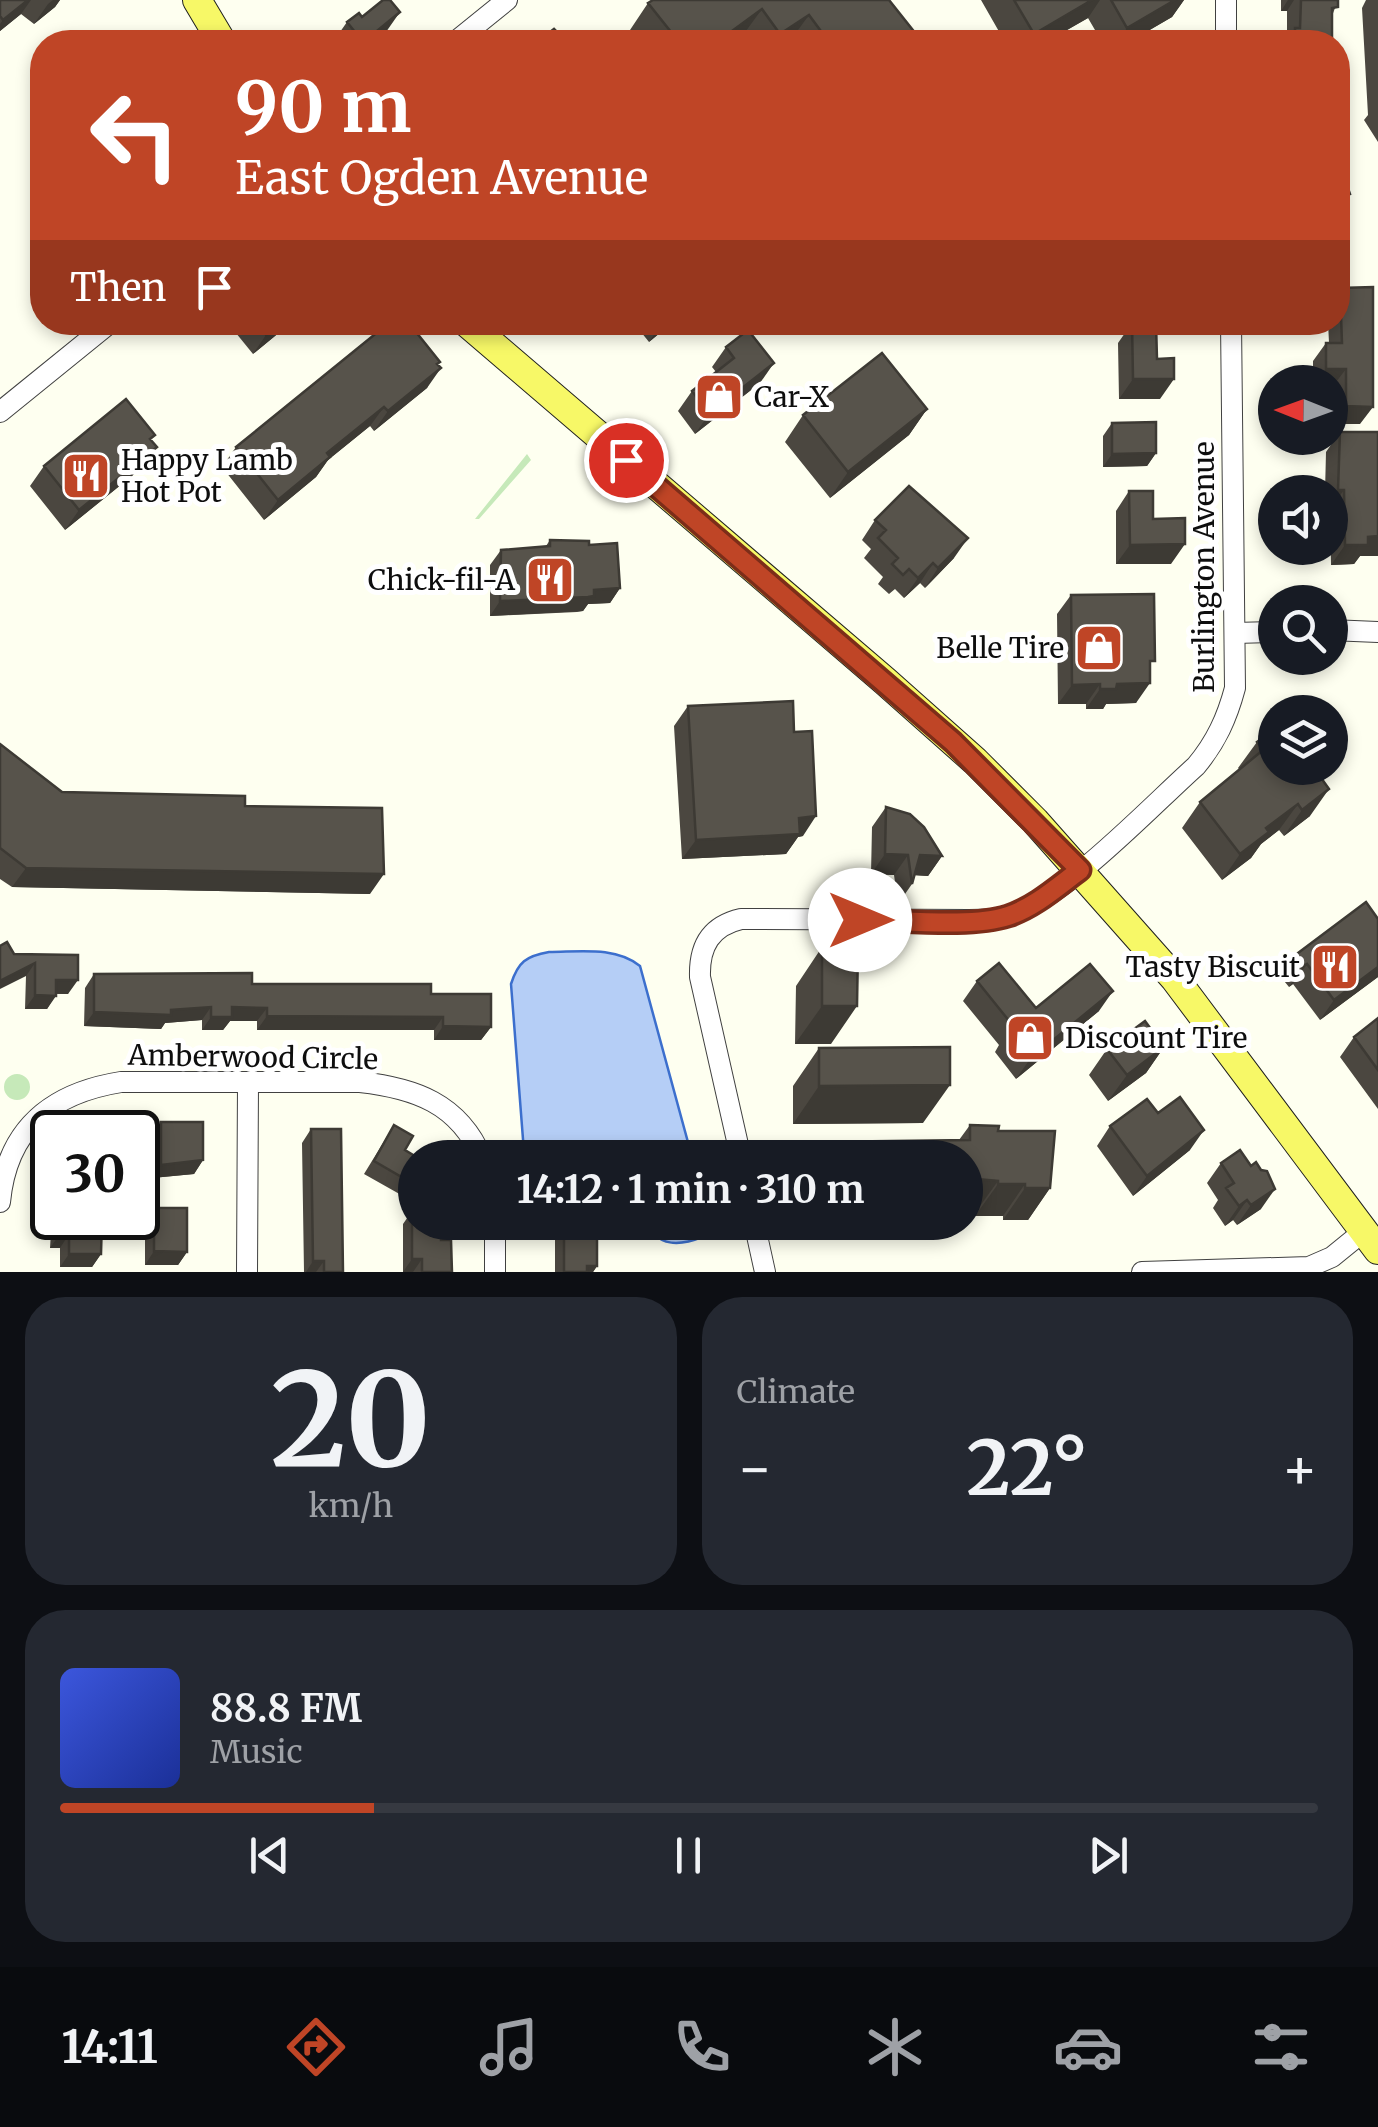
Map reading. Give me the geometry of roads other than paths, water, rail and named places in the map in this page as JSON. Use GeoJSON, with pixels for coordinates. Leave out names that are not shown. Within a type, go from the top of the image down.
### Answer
{"type":"FeatureCollection","features":[{"type":"Feature","properties":{"kind":"main road"},"geometry":{"type":"LineString","coordinates":[[197,0],[215,30]]}},
{"type":"Feature","properties":{"kind":"main road"},"geometry":{"type":"LineString","coordinates":[[481,335],[899,693],[984,771],[1080,870],[1175,979],[1371,1240]]}},
{"type":"Feature","properties":{"kind":"street"},"geometry":{"type":"LineString","coordinates":[[469,30],[507,0]]}},
{"type":"Feature","properties":{"kind":"street"},"geometry":{"type":"LineString","coordinates":[[1226,0],[1226,30]]}},
{"type":"Feature","properties":{"kind":"street"},"geometry":{"type":"LineString","coordinates":[[0,412],[94,335]]}},
{"type":"Feature","properties":{"kind":"street","name":"Burlington Avenue"},"geometry":{"type":"LineString","coordinates":[[736,1140],[700,977],[699,958],[714,931],[742,919],[1005,917],[1030,906],[1080,870],[1212,747],[1235,688],[1231,335]]}},
{"type":"Feature","properties":{"kind":"street"},"geometry":{"type":"LineString","coordinates":[[1348,631],[1378,632]]}},
{"type":"Feature","properties":{"kind":"street"},"geometry":{"type":"LineString","coordinates":[[1236,633],[1258,632]]}},
{"type":"Feature","properties":{"kind":"street","name":"Amberwood Circle"},"geometry":{"type":"LineString","coordinates":[[0,1202],[12,1153],[28,1127],[64,1097],[90,1087],[121,1082],[360,1082],[399,1086],[442,1107],[471,1140]]}},
{"type":"Feature","properties":{"kind":"street"},"geometry":{"type":"LineString","coordinates":[[247,1272],[248,1083]]}},
{"type":"Feature","properties":{"kind":"street"},"geometry":{"type":"LineString","coordinates":[[495,1240],[495,1272]]}},
{"type":"Feature","properties":{"kind":"street"},"geometry":{"type":"LineString","coordinates":[[758,1240],[765,1272]]}},
{"type":"Feature","properties":{"kind":"street"},"geometry":{"type":"LineString","coordinates":[[1142,1272],[1309,1267],[1371,1240]]}},
{"type":"Feature","properties":{"kind":"water"},"geometry":{"type":"Polygon","coordinates":[[[549,952],[608,953],[640,966],[687,1140],[523,1140],[511,984],[524,961],[549,952]]]}},
{"type":"Feature","properties":{"kind":"place","name":"Car-X"},"geometry":{"type":"Point","coordinates":[719,397]}},
{"type":"Feature","properties":{"kind":"place","name":"Happy Lamb Hot Pot"},"geometry":{"type":"Point","coordinates":[86,476]}},
{"type":"Feature","properties":{"kind":"place","name":"Chick-fil-A"},"geometry":{"type":"Point","coordinates":[550,580]}},
{"type":"Feature","properties":{"kind":"place","name":"Belle Tire"},"geometry":{"type":"Point","coordinates":[1099,648]}},
{"type":"Feature","properties":{"kind":"place","name":"Tasty Biscuit"},"geometry":{"type":"Point","coordinates":[1335,967]}},
{"type":"Feature","properties":{"kind":"place","name":"Discount Tire"},"geometry":{"type":"Point","coordinates":[1030,1038]}}]}
